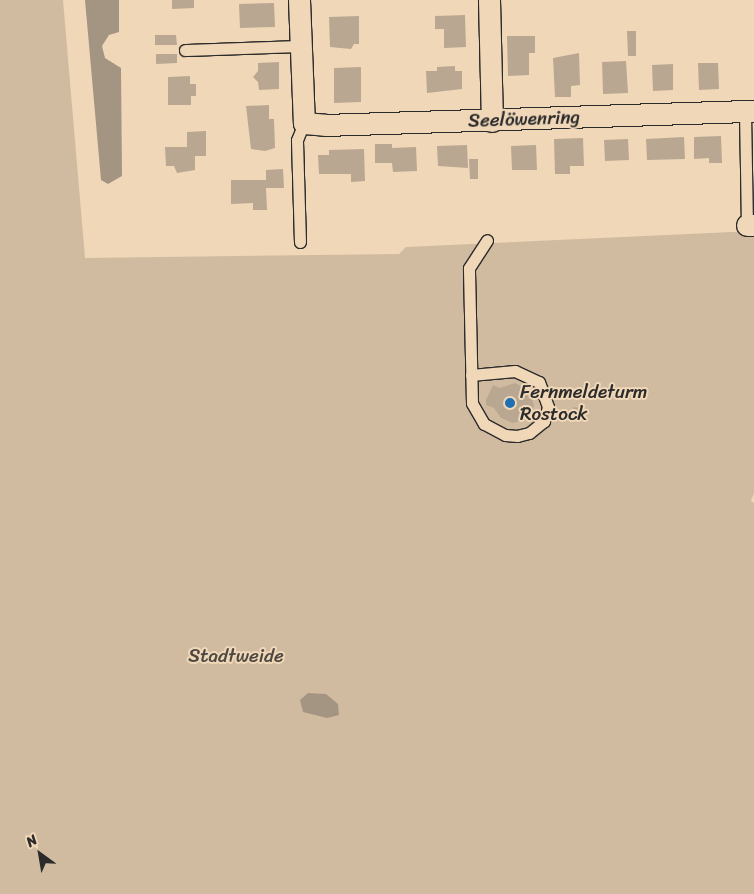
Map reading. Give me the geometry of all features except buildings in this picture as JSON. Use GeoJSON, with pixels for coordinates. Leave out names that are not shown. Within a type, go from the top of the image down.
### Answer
{"type":"FeatureCollection","features":[{"type":"Feature","properties":{"kind":"street"},"geometry":{"type":"LineString","coordinates":[[300,0],[304,123]]}},
{"type":"Feature","properties":{"kind":"street"},"geometry":{"type":"LineString","coordinates":[[489,0],[492,120]]}},
{"type":"Feature","properties":{"kind":"street","name":"Seelöwenring"},"geometry":{"type":"LineString","coordinates":[[304,123],[325,125],[749,112]]}},
{"type":"Feature","properties":{"kind":"lane"},"geometry":{"type":"LineString","coordinates":[[185,50],[300,46]]}},
{"type":"Feature","properties":{"kind":"lane","name":"Seelöwenring"},"geometry":{"type":"LineString","coordinates":[[749,112],[750,225]]}},
{"type":"Feature","properties":{"kind":"lane"},"geometry":{"type":"LineString","coordinates":[[300,242],[297,140],[304,123]]}},
{"type":"Feature","properties":{"kind":"lane"},"geometry":{"type":"LineString","coordinates":[[471,375],[515,371],[539,382],[548,407],[544,421],[529,433],[517,436],[505,434],[484,424],[472,403],[471,375],[469,268],[488,240]]}},
{"type":"Feature","properties":{"kind":"green space","name":"Stadtweide"},"geometry":{"type":"Polygon","coordinates":[[[0,0],[63,0],[85,258],[399,254],[406,247],[754,231],[754,493],[751,501],[754,503],[754,894],[0,894],[0,0]]]}},
{"type":"Feature","properties":{"kind":"shaded area"},"geometry":{"type":"Polygon","coordinates":[[[85,0],[119,0],[119,32],[109,35],[102,46],[105,58],[121,68],[122,176],[108,184],[101,180],[85,0]]]}},
{"type":"Feature","properties":{"kind":"shaded area"},"geometry":{"type":"Polygon","coordinates":[[[308,693],[326,694],[338,704],[339,715],[327,718],[303,712],[300,700],[308,693]]]}},
{"type":"Feature","properties":{"kind":"place","name":"Fernmeldeturm Rostock"},"geometry":{"type":"Point","coordinates":[510,403]}}]}
